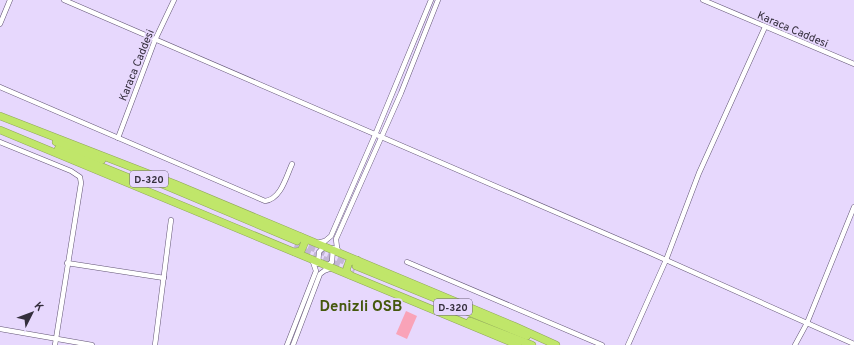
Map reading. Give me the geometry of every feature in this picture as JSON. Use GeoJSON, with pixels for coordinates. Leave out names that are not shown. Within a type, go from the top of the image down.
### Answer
{"type":"FeatureCollection","features":[{"type":"Feature","properties":{"kind":"highway"},"geometry":{"type":"LineString","coordinates":[[0,116],[78,145],[297,244],[315,261],[329,267],[355,269],[519,328],[556,345]]}},
{"type":"Feature","properties":{"kind":"highway","name":"D-320"},"geometry":{"type":"LineString","coordinates":[[0,119],[297,244]]}},
{"type":"Feature","properties":{"kind":"highway","name":"D-320"},"geometry":{"type":"LineString","coordinates":[[0,126],[297,244]]}},
{"type":"Feature","properties":{"kind":"highway"},"geometry":{"type":"LineString","coordinates":[[0,130],[297,244],[316,243],[340,253],[355,269],[518,345]]}},
{"type":"Feature","properties":{"kind":"highway","name":"D-320"},"geometry":{"type":"LineString","coordinates":[[355,269],[532,345]]}},
{"type":"Feature","properties":{"kind":"highway","name":"D-320"},"geometry":{"type":"LineString","coordinates":[[355,269],[550,345]]}},
{"type":"Feature","properties":{"kind":"street"},"geometry":{"type":"LineString","coordinates":[[0,24],[10,0]]}},
{"type":"Feature","properties":{"kind":"street"},"geometry":{"type":"LineString","coordinates":[[64,0],[666,260],[854,344]]}},
{"type":"Feature","properties":{"kind":"street","name":"Karaca Caddesi"},"geometry":{"type":"LineString","coordinates":[[118,138],[155,40],[174,0]]}},
{"type":"Feature","properties":{"kind":"street"},"geometry":{"type":"LineString","coordinates":[[293,345],[318,273],[315,261],[319,252],[331,236],[431,0]]}},
{"type":"Feature","properties":{"kind":"street"},"geometry":{"type":"LineString","coordinates":[[287,345],[318,273],[329,267],[332,262],[332,250],[336,239],[381,138],[438,0]]}},
{"type":"Feature","properties":{"kind":"street","name":"Karaca Caddesi"},"geometry":{"type":"LineString","coordinates":[[703,0],[854,64]]}},
{"type":"Feature","properties":{"kind":"street"},"geometry":{"type":"LineString","coordinates":[[628,345],[666,260],[699,173],[765,27]]}},
{"type":"Feature","properties":{"kind":"street"},"geometry":{"type":"LineString","coordinates":[[1,88],[265,201],[271,200],[277,196],[292,164]]}},
{"type":"Feature","properties":{"kind":"street"},"geometry":{"type":"LineString","coordinates":[[0,142],[71,171],[80,177],[81,183],[67,262],[55,345]]}},
{"type":"Feature","properties":{"kind":"street"},"geometry":{"type":"LineString","coordinates":[[795,345],[807,323],[854,207]]}},
{"type":"Feature","properties":{"kind":"street"},"geometry":{"type":"LineString","coordinates":[[155,345],[171,220]]}},
{"type":"Feature","properties":{"kind":"street"},"geometry":{"type":"LineString","coordinates":[[316,243],[325,241],[331,236]]}},
{"type":"Feature","properties":{"kind":"street"},"geometry":{"type":"LineString","coordinates":[[336,239],[337,248],[340,253]]}},
{"type":"Feature","properties":{"kind":"street"},"geometry":{"type":"LineString","coordinates":[[67,262],[164,278]]}},
{"type":"Feature","properties":{"kind":"street"},"geometry":{"type":"LineString","coordinates":[[407,262],[602,345]]}},
{"type":"Feature","properties":{"kind":"street"},"geometry":{"type":"LineString","coordinates":[[0,329],[92,345]]}},
{"type":"Feature","properties":{"kind":"shaded area"},"geometry":{"type":"Polygon","coordinates":[[[406,311],[417,316],[407,339],[396,334],[406,311]]]}},
{"type":"Feature","properties":{"kind":"tunnel"},"geometry":{"type":"LineString","coordinates":[[299,242],[354,265]]}},
{"type":"Feature","properties":{"kind":"tunnel"},"geometry":{"type":"LineString","coordinates":[[294,247],[354,272]]}},
{"type":"Feature","properties":{"kind":"district","name":"Denizli OSB"},"geometry":{"type":"Point","coordinates":[361,306]}}]}
